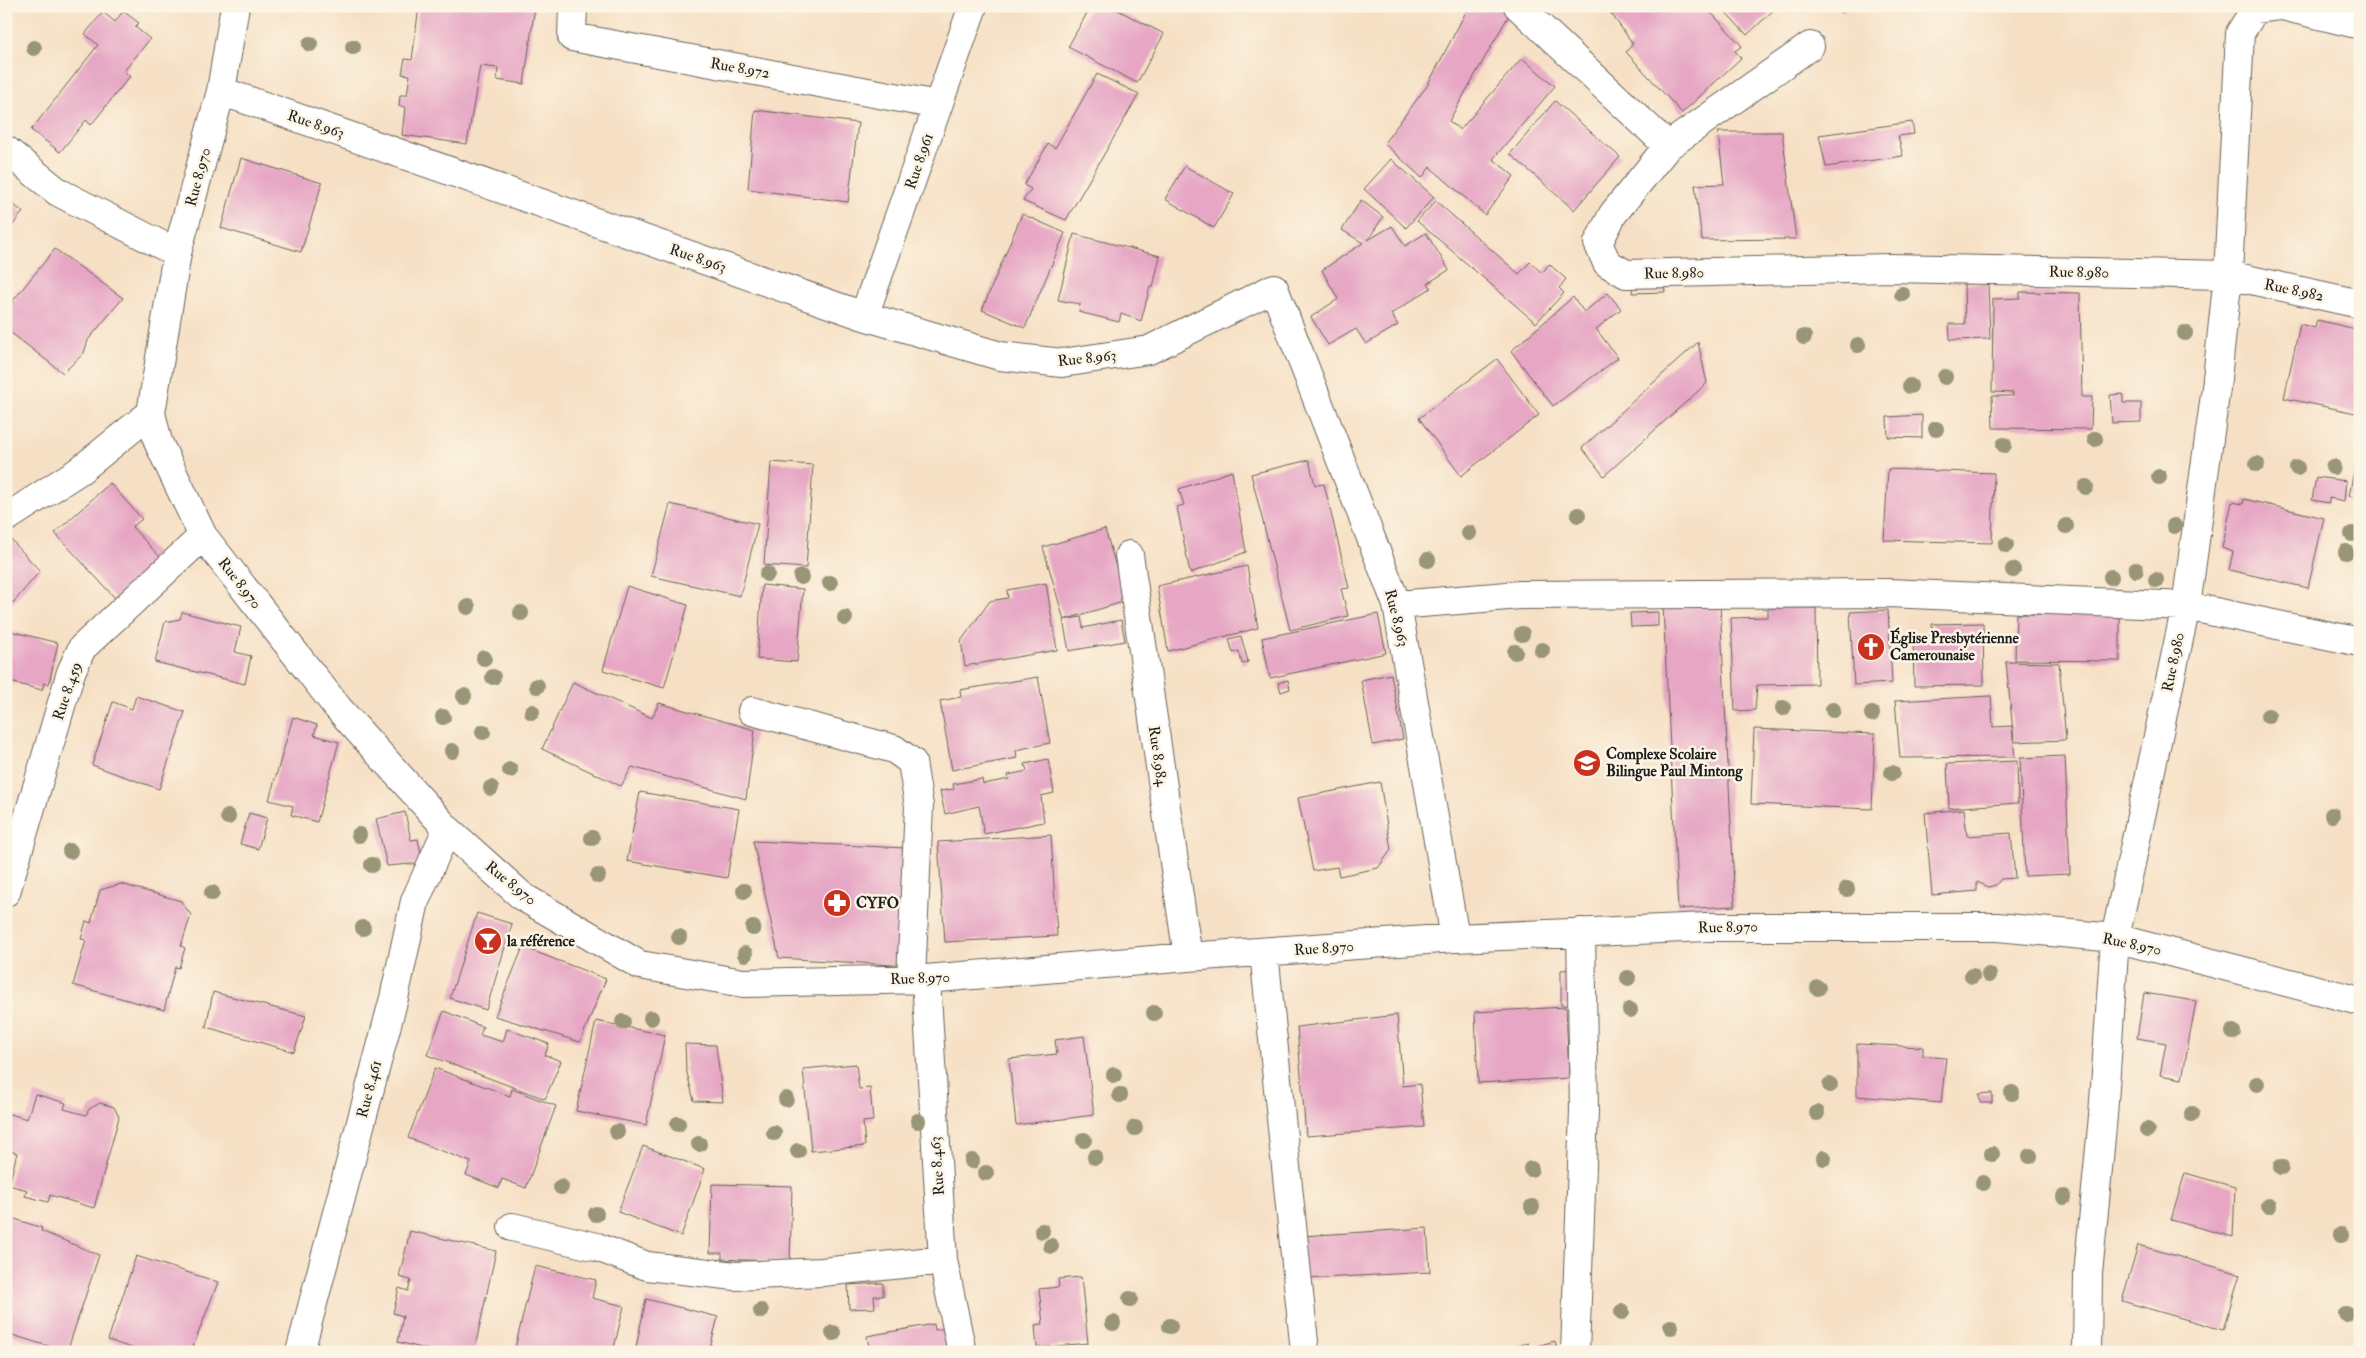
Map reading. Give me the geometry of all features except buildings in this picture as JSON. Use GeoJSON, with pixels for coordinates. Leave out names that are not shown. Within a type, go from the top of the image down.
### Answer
{"type":"FeatureCollection","features":[{"type":"Feature","properties":{"kind":"street","name":"Rue 8.970"},"geometry":{"type":"LineString","coordinates":[[235,6],[221,91],[177,253],[151,413],[158,442],[203,536],[338,708],[447,828],[523,897],[640,965],[743,984],[918,979],[1455,938],[1581,932],[1707,927],[1987,927],[2115,938],[2360,1001]]}},
{"type":"Feature","properties":{"kind":"street","name":"Rue 8.972"},"geometry":{"type":"LineString","coordinates":[[573,6],[572,37],[938,105]]}},
{"type":"Feature","properties":{"kind":"street","name":"Rue 8.961"},"geometry":{"type":"LineString","coordinates":[[864,316],[973,6]]}},
{"type":"Feature","properties":{"kind":"street"},"geometry":{"type":"LineString","coordinates":[[1518,6],[1668,146],[1810,46]]}},
{"type":"Feature","properties":{"kind":"street"},"geometry":{"type":"LineString","coordinates":[[2228,275],[2240,33],[2255,9],[2280,6],[2360,25]]}},
{"type":"Feature","properties":{"kind":"street","name":"Rue 8.963"},"geometry":{"type":"LineString","coordinates":[[221,91],[864,316],[1000,356],[1062,363],[1149,350],[1274,288],[1397,605],[1455,938]]}},
{"type":"Feature","properties":{"kind":"street","name":"Rue 8.980"},"geometry":{"type":"LineString","coordinates":[[1668,146],[1613,214],[1598,243],[1607,263],[1626,274],[1890,268],[2228,275],[2214,398],[2186,606],[2115,938],[2103,1116],[2088,1274],[2087,1352]]}},
{"type":"Feature","properties":{"kind":"street"},"geometry":{"type":"LineString","coordinates":[[6,150],[58,192],[177,253]]}},
{"type":"Feature","properties":{"kind":"street","name":"Rue 8.982"},"geometry":{"type":"LineString","coordinates":[[2228,275],[2360,304]]}},
{"type":"Feature","properties":{"kind":"street"},"geometry":{"type":"LineString","coordinates":[[6,518],[79,471],[151,413]]}},
{"type":"Feature","properties":{"kind":"street","name":"Rue 8.459"},"geometry":{"type":"LineString","coordinates":[[6,892],[71,672],[82,648],[203,536]]}},
{"type":"Feature","properties":{"kind":"street","name":"Rue 8.984"},"geometry":{"type":"LineString","coordinates":[[1129,554],[1188,957]]}},
{"type":"Feature","properties":{"kind":"street"},"geometry":{"type":"LineString","coordinates":[[1397,605],[1520,595],[1888,593],[2186,606],[2360,642]]}},
{"type":"Feature","properties":{"kind":"street","name":"Rue 8.463"},"geometry":{"type":"LineString","coordinates":[[752,711],[894,749],[912,762],[919,806],[918,979],[943,1260],[962,1352]]}},
{"type":"Feature","properties":{"kind":"street","name":"Rue 8.461"},"geometry":{"type":"LineString","coordinates":[[300,1352],[394,998],[415,901],[447,828]]}},
{"type":"Feature","properties":{"kind":"street"},"geometry":{"type":"LineString","coordinates":[[1575,1352],[1584,1111],[1581,932]]}},
{"type":"Feature","properties":{"kind":"street"},"geometry":{"type":"LineString","coordinates":[[1264,952],[1304,1352]]}},
{"type":"Feature","properties":{"kind":"street"},"geometry":{"type":"LineString","coordinates":[[512,1227],[597,1247],[647,1266],[735,1276],[822,1272],[943,1260]]}},
{"type":"Feature","properties":{"kind":"place","name":"Église Presbytérienne Camerounaise"},"geometry":{"type":"Point","coordinates":[1871,647]}},
{"type":"Feature","properties":{"kind":"place","name":"Complexe Scolaire Bilingue Paul Mintong"},"geometry":{"type":"Point","coordinates":[1587,763]}},
{"type":"Feature","properties":{"kind":"place","name":"CYFO"},"geometry":{"type":"Point","coordinates":[837,903]}},
{"type":"Feature","properties":{"kind":"place","name":"la référence"},"geometry":{"type":"Point","coordinates":[488,941]}}]}
